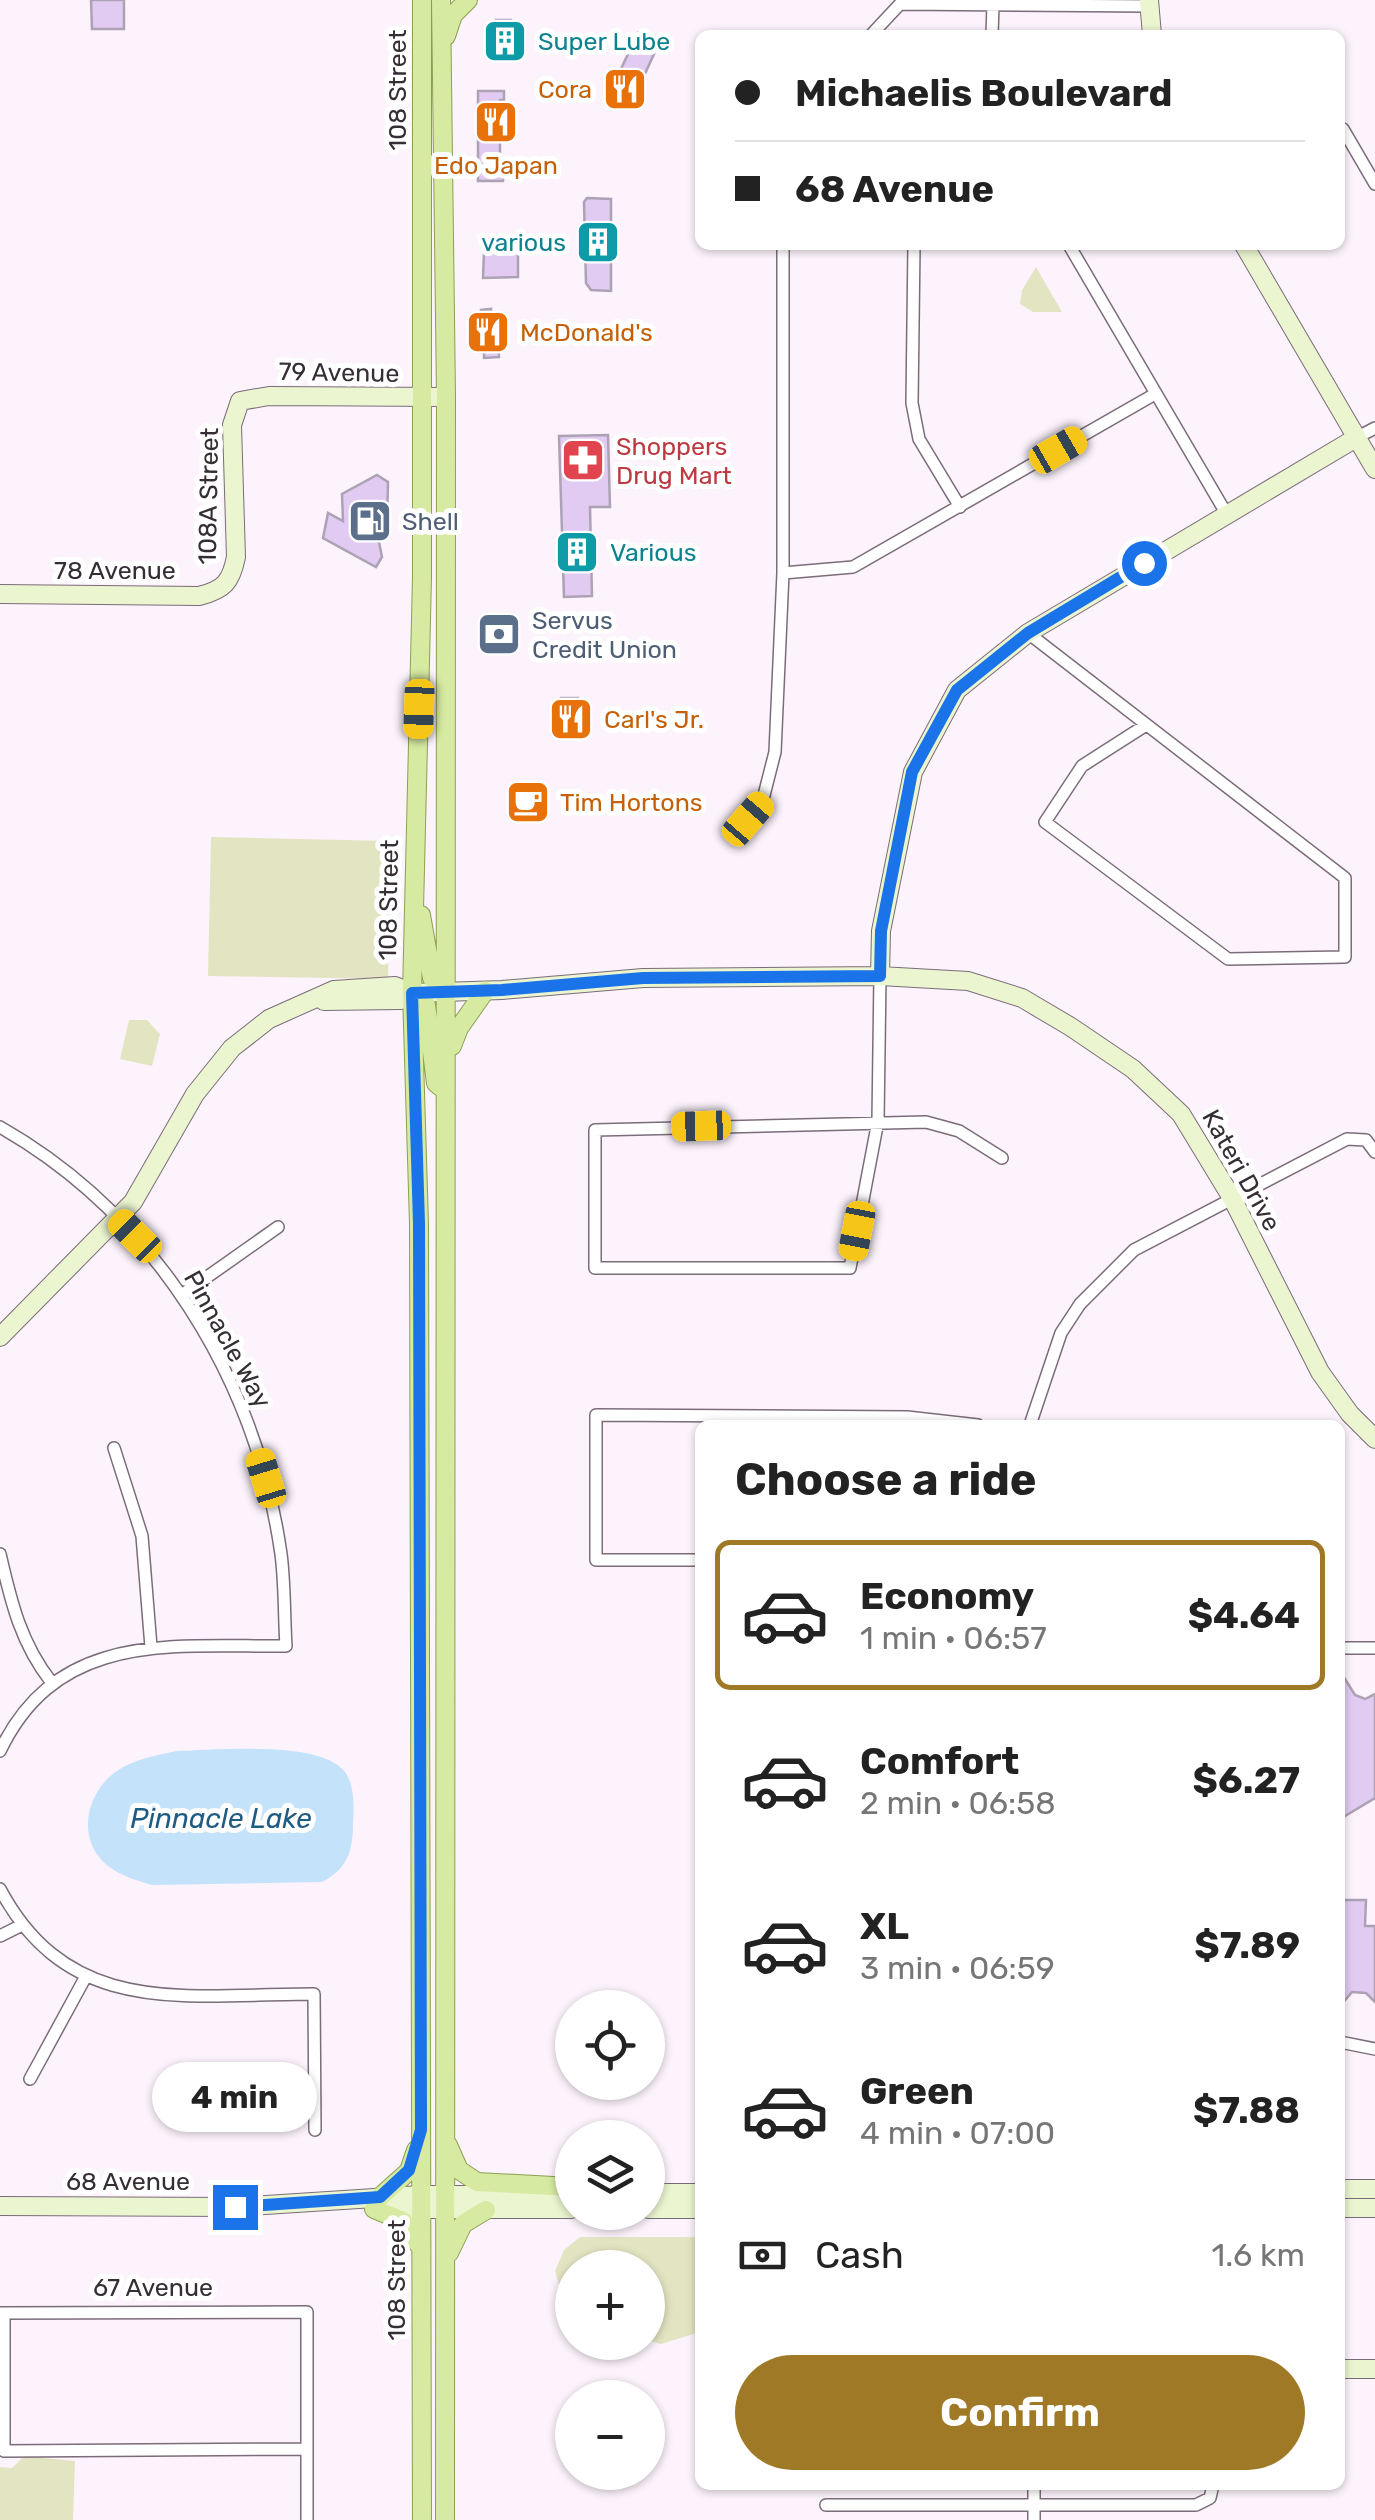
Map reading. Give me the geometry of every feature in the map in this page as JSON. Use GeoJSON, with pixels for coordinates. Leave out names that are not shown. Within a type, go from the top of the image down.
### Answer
{"type":"FeatureCollection","features":[{"type":"Feature","properties":{"kind":"main road","name":"108 Street"},"geometry":{"type":"LineString","coordinates":[[422,0],[422,577],[412,993],[419,1244],[422,2520]]}},
{"type":"Feature","properties":{"kind":"main road","name":"108 Street"},"geometry":{"type":"LineString","coordinates":[[441,0],[446,397],[445,2520]]}},
{"type":"Feature","properties":{"kind":"main road"},"geometry":{"type":"LineString","coordinates":[[442,51],[453,15],[468,0]]}},
{"type":"Feature","properties":{"kind":"main road"},"geometry":{"type":"LineString","coordinates":[[414,836],[432,978],[446,992]]}},
{"type":"Feature","properties":{"kind":"main road"},"geometry":{"type":"LineString","coordinates":[[447,1092],[452,1044],[485,991]]}},
{"type":"Feature","properties":{"kind":"main road"},"geometry":{"type":"LineString","coordinates":[[412,993],[426,1005],[436,1083],[447,1092]]}},
{"type":"Feature","properties":{"kind":"main road"},"geometry":{"type":"LineString","coordinates":[[421,2130],[409,2170],[377,2203],[410,2227],[421,2254]]}},
{"type":"Feature","properties":{"kind":"main road"},"geometry":{"type":"LineString","coordinates":[[444,2130],[452,2160],[477,2182],[555,2186]]}},
{"type":"Feature","properties":{"kind":"main road"},"geometry":{"type":"LineString","coordinates":[[443,2273],[455,2235],[463,2224],[486,2210]]}},
{"type":"Feature","properties":{"kind":"street"},"geometry":{"type":"LineString","coordinates":[[877,30],[900,4],[1149,3],[1152,30]]}},
{"type":"Feature","properties":{"kind":"street"},"geometry":{"type":"LineString","coordinates":[[992,30],[993,4]]}},
{"type":"Feature","properties":{"kind":"street"},"geometry":{"type":"LineString","coordinates":[[1345,135],[1375,184]]}},
{"type":"Feature","properties":{"kind":"street"},"geometry":{"type":"LineString","coordinates":[[736,834],[762,803],[775,752],[783,573],[782,250]]}},
{"type":"Feature","properties":{"kind":"street"},"geometry":{"type":"LineString","coordinates":[[914,250],[912,403],[919,439],[960,507]]}},
{"type":"Feature","properties":{"kind":"street"},"geometry":{"type":"LineString","coordinates":[[1072,250],[1226,513]]}},
{"type":"Feature","properties":{"kind":"street"},"geometry":{"type":"LineString","coordinates":[[1247,250],[1375,468]]}},
{"type":"Feature","properties":{"kind":"street"},"geometry":{"type":"LineString","coordinates":[[783,573],[853,567],[1155,394]]}},
{"type":"Feature","properties":{"kind":"street","name":"79 Avenue"},"geometry":{"type":"LineString","coordinates":[[238,408],[240,401],[269,396],[446,397]]}},
{"type":"Feature","properties":{"kind":"street","name":"108A Street"},"geometry":{"type":"LineString","coordinates":[[226,584],[236,557],[232,425],[238,408]]}},
{"type":"Feature","properties":{"kind":"street"},"geometry":{"type":"LineString","coordinates":[[1002,1158],[960,1131],[926,1122],[878,1121],[595,1130],[595,1268],[850,1268],[878,1121],[881,931],[912,772],[957,690],[1028,633],[1375,428]]}},
{"type":"Feature","properties":{"kind":"street","name":"78 Avenue"},"geometry":{"type":"LineString","coordinates":[[0,594],[199,596],[220,591],[226,584]]}},
{"type":"Feature","properties":{"kind":"street"},"geometry":{"type":"LineString","coordinates":[[1028,633],[1345,878],[1345,957],[1228,959],[1045,822],[1082,766],[1146,725]]}},
{"type":"Feature","properties":{"kind":"street","name":"Kateri Drive"},"geometry":{"type":"LineString","coordinates":[[118,1218],[144,1184],[220,1060],[268,1019],[308,1001],[401,1000],[412,993],[643,978],[880,976],[968,981],[1022,998],[1071,1026],[1134,1069],[1181,1114],[1232,1198],[1320,1372],[1350,1414],[1375,1439]]}},
{"type":"Feature","properties":{"kind":"street","name":"Pinnacle Way"},"geometry":{"type":"LineString","coordinates":[[0,1127],[74,1178],[118,1218],[183,1294],[247,1414],[266,1478],[282,1557],[286,1646],[151,1647]]}},
{"type":"Feature","properties":{"kind":"street"},"geometry":{"type":"LineString","coordinates":[[1032,1420],[1062,1333],[1080,1304],[1134,1250],[1347,1139],[1359,1137],[1371,1144],[1375,1152]]}},
{"type":"Feature","properties":{"kind":"street"},"geometry":{"type":"LineString","coordinates":[[0,1337],[118,1218]]}},
{"type":"Feature","properties":{"kind":"street"},"geometry":{"type":"LineString","coordinates":[[183,1294],[278,1227]]}},
{"type":"Feature","properties":{"kind":"street"},"geometry":{"type":"LineString","coordinates":[[695,1560],[596,1560],[596,1416],[934,1420]]}},
{"type":"Feature","properties":{"kind":"street"},"geometry":{"type":"LineString","coordinates":[[0,1752],[26,1708],[52,1683],[105,1655],[151,1647],[142,1536],[114,1448]]}},
{"type":"Feature","properties":{"kind":"street"},"geometry":{"type":"LineString","coordinates":[[0,1554],[16,1623],[35,1661],[52,1683]]}},
{"type":"Feature","properties":{"kind":"street"},"geometry":{"type":"LineString","coordinates":[[1345,1648],[1375,1648]]}},
{"type":"Feature","properties":{"kind":"street"},"geometry":{"type":"LineString","coordinates":[[0,1889],[20,1926],[40,1947],[85,1978],[136,1993],[314,1994],[314,2130]]}},
{"type":"Feature","properties":{"kind":"street"},"geometry":{"type":"LineString","coordinates":[[0,1936],[20,1926]]}},
{"type":"Feature","properties":{"kind":"street"},"geometry":{"type":"LineString","coordinates":[[30,2079],[85,1978]]}},
{"type":"Feature","properties":{"kind":"street"},"geometry":{"type":"LineString","coordinates":[[1345,2043],[1375,2049]]}},
{"type":"Feature","properties":{"kind":"street"},"geometry":{"type":"LineString","coordinates":[[1345,2189],[1375,2189]]}},
{"type":"Feature","properties":{"kind":"street"},"geometry":{"type":"LineString","coordinates":[[665,2196],[695,2193]]}},
{"type":"Feature","properties":{"kind":"street","name":"68 Avenue"},"geometry":{"type":"LineString","coordinates":[[0,2206],[256,2206],[292,2211],[377,2203],[555,2196]]}},
{"type":"Feature","properties":{"kind":"street"},"geometry":{"type":"LineString","coordinates":[[665,2201],[695,2208]]}},
{"type":"Feature","properties":{"kind":"street","name":"68 Avenue"},"geometry":{"type":"LineString","coordinates":[[443,2203],[486,2210],[555,2209]]}},
{"type":"Feature","properties":{"kind":"street"},"geometry":{"type":"LineString","coordinates":[[1345,2208],[1375,2208]]}},
{"type":"Feature","properties":{"kind":"street","name":"67 Avenue"},"geometry":{"type":"LineString","coordinates":[[2,2313],[307,2312],[306,2450]]}},
{"type":"Feature","properties":{"kind":"street"},"geometry":{"type":"LineString","coordinates":[[2,2313],[4,2451],[306,2450],[307,2520]]}},
{"type":"Feature","properties":{"kind":"street"},"geometry":{"type":"LineString","coordinates":[[1345,2369],[1375,2368]]}},
{"type":"Feature","properties":{"kind":"street"},"geometry":{"type":"LineString","coordinates":[[826,2505],[1034,2514],[1196,2505],[1212,2492]]}},
{"type":"Feature","properties":{"kind":"green space"},"geometry":{"type":"Polygon","coordinates":[[[1036,267],[1062,312],[1033,312],[1020,304],[1022,290],[1036,267]]]}},
{"type":"Feature","properties":{"kind":"green space"},"geometry":{"type":"Polygon","coordinates":[[[211,837],[391,841],[388,979],[208,976],[211,837]]]}},
{"type":"Feature","properties":{"kind":"green space"},"geometry":{"type":"Polygon","coordinates":[[[129,1020],[147,1020],[160,1034],[152,1066],[120,1059],[129,1020]]]}},
{"type":"Feature","properties":{"kind":"green space"},"geometry":{"type":"Polygon","coordinates":[[[580,2237],[695,2237],[695,2334],[665,2343],[665,2250],[564,2250],[580,2237]]]}},
{"type":"Feature","properties":{"kind":"green space"},"geometry":{"type":"Polygon","coordinates":[[[24,2456],[75,2461],[73,2520],[0,2520],[0,2467],[12,2468],[24,2456]]]}},
{"type":"Feature","properties":{"kind":"water","name":"Pinnacle Lake"},"geometry":{"type":"Polygon","coordinates":[[[267,1749],[314,1755],[332,1762],[345,1772],[353,1797],[352,1844],[342,1866],[322,1882],[152,1885],[108,1866],[91,1843],[88,1830],[88,1817],[98,1791],[124,1767],[177,1751],[267,1749]]]}},
{"type":"Feature","properties":{"kind":"building"},"geometry":{"type":"Polygon","coordinates":[[[91,0],[124,0],[124,29],[92,29],[91,0]]]}},
{"type":"Feature","properties":{"kind":"building","name":"Super Lube"},"geometry":{"type":"Polygon","coordinates":[[[496,20],[511,20],[514,57],[493,57],[496,20]]]}},
{"type":"Feature","properties":{"kind":"building"},"geometry":{"type":"Polygon","coordinates":[[[638,33],[659,43],[633,100],[611,90],[638,33]]]}},
{"type":"Feature","properties":{"kind":"building","name":"Various"},"geometry":{"type":"Polygon","coordinates":[[[478,91],[504,91],[504,100],[500,100],[503,181],[478,181],[478,91]]]}},
{"type":"Feature","properties":{"kind":"building","name":"various"},"geometry":{"type":"Polygon","coordinates":[[[587,198],[611,199],[611,291],[591,290],[586,283],[587,198]]]}},
{"type":"Feature","properties":{"kind":"building"},"geometry":{"type":"Polygon","coordinates":[[[484,251],[518,251],[518,277],[483,278],[484,251]]]}},
{"type":"Feature","properties":{"kind":"building","name":"McDonald's"},"geometry":{"type":"Polygon","coordinates":[[[491,309],[491,316],[497,316],[499,357],[484,358],[484,352],[479,352],[477,346],[477,317],[481,317],[481,310],[491,309]]]}},
{"type":"Feature","properties":{"kind":"building"},"geometry":{"type":"Polygon","coordinates":[[[608,435],[610,507],[590,507],[592,596],[564,597],[559,436],[608,435]]]}},
{"type":"Feature","properties":{"kind":"building","name":"Shell"},"geometry":{"type":"Polygon","coordinates":[[[377,475],[388,482],[387,522],[367,535],[379,542],[382,557],[376,567],[323,538],[328,513],[343,521],[342,494],[377,475]]]}},
{"type":"Feature","properties":{"kind":"building","name":"Servus Credit Union"},"geometry":{"type":"Polygon","coordinates":[[[483,620],[516,622],[516,647],[482,649],[483,620]]]}},
{"type":"Feature","properties":{"kind":"building","name":"Carl's Jr."},"geometry":{"type":"Polygon","coordinates":[[[561,698],[578,698],[579,737],[561,738],[561,698]]]}},
{"type":"Feature","properties":{"kind":"building","name":"Tim Hortons"},"geometry":{"type":"Polygon","coordinates":[[[527,784],[546,798],[529,820],[511,806],[527,784]]]}},
{"type":"Feature","properties":{"kind":"building"},"geometry":{"type":"Polygon","coordinates":[[[1345,1679],[1355,1695],[1365,1699],[1375,1694],[1375,1798],[1345,1816],[1345,1679]]]}},
{"type":"Feature","properties":{"kind":"building"},"geometry":{"type":"Polygon","coordinates":[[[1345,1900],[1366,1900],[1365,1926],[1375,1926],[1375,2002],[1366,1993],[1352,1992],[1345,2000],[1345,1900]]]}},
{"type":"Feature","properties":{"kind":"place","name":"Super Lube"},"geometry":{"type":"Point","coordinates":[505,41]}},
{"type":"Feature","properties":{"kind":"place","name":"Cora"},"geometry":{"type":"Point","coordinates":[625,89]}},
{"type":"Feature","properties":{"kind":"place","name":"Edo Japan"},"geometry":{"type":"Point","coordinates":[496,122]}},
{"type":"Feature","properties":{"kind":"place","name":"various"},"geometry":{"type":"Point","coordinates":[598,242]}},
{"type":"Feature","properties":{"kind":"place","name":"McDonald's"},"geometry":{"type":"Point","coordinates":[488,332]}},
{"type":"Feature","properties":{"kind":"place","name":"Shoppers Drug Mart"},"geometry":{"type":"Point","coordinates":[583,460]}},
{"type":"Feature","properties":{"kind":"place","name":"Shell"},"geometry":{"type":"Point","coordinates":[370,521]}},
{"type":"Feature","properties":{"kind":"place","name":"Various"},"geometry":{"type":"Point","coordinates":[577,552]}},
{"type":"Feature","properties":{"kind":"place","name":"Servus Credit Union"},"geometry":{"type":"Point","coordinates":[499,634]}},
{"type":"Feature","properties":{"kind":"place","name":"Carl's Jr."},"geometry":{"type":"Point","coordinates":[571,719]}},
{"type":"Feature","properties":{"kind":"place","name":"Tim Hortons"},"geometry":{"type":"Point","coordinates":[528,802]}},
{"type":"Feature","properties":{"kind":"route"},"geometry":{"type":"LineString","coordinates":[[235,2207],[380,2197],[412,2166],[421,2130],[419,1224],[412,993],[643,978],[880,976],[881,931],[912,772],[957,690],[1028,633],[1144,563]]}}]}
